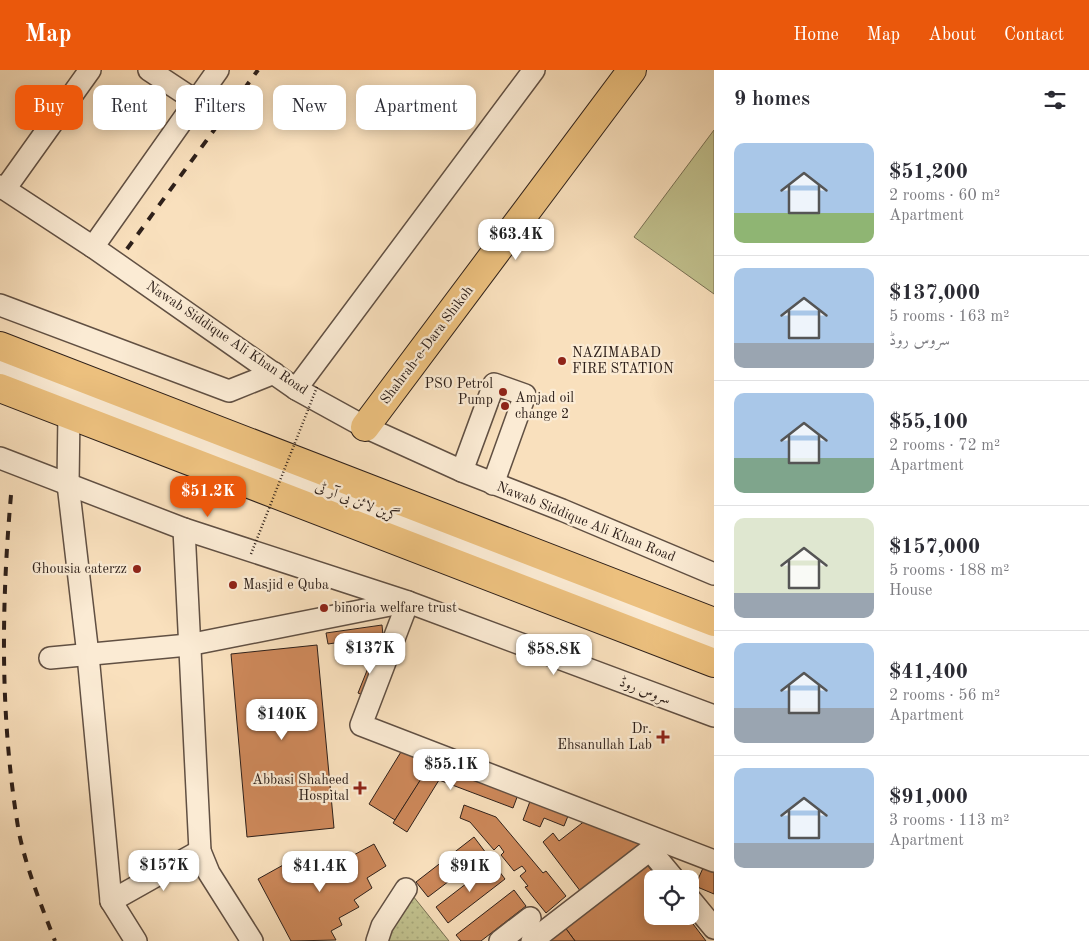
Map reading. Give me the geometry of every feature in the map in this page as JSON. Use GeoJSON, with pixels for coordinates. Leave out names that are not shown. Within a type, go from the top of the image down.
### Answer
{"type":"FeatureCollection","features":[{"type":"Feature","properties":{"kind":"main road","name":"Shahrah-e-Dara Shikoh"},"geometry":{"type":"LineString","coordinates":[[365,427],[632,70]]}},
{"type":"Feature","properties":{"kind":"main road"},"geometry":{"type":"LineString","coordinates":[[0,346],[714,622]]}},
{"type":"Feature","properties":{"kind":"main road"},"geometry":{"type":"LineString","coordinates":[[0,388],[714,663]]}},
{"type":"Feature","properties":{"kind":"street"},"geometry":{"type":"LineString","coordinates":[[3,188],[90,70]]}},
{"type":"Feature","properties":{"kind":"street"},"geometry":{"type":"LineString","coordinates":[[149,70],[176,88]]}},
{"type":"Feature","properties":{"kind":"street"},"geometry":{"type":"LineString","coordinates":[[207,85],[218,70]]}},
{"type":"Feature","properties":{"kind":"street"},"geometry":{"type":"LineString","coordinates":[[306,388],[534,70]]}},
{"type":"Feature","properties":{"kind":"street"},"geometry":{"type":"LineString","coordinates":[[93,247],[176,129]]}},
{"type":"Feature","properties":{"kind":"street","name":"Nawab Siddique Ali Khan Road"},"geometry":{"type":"LineString","coordinates":[[3,188],[93,247],[274,374],[306,388],[365,427],[462,471],[714,574]]}},
{"type":"Feature","properties":{"kind":"street"},"geometry":{"type":"LineString","coordinates":[[0,305],[229,391],[274,374]]}},
{"type":"Feature","properties":{"kind":"street","name":"گرین لائن بی آر ٹی"},"geometry":{"type":"LineString","coordinates":[[0,366],[714,639]]}},
{"type":"Feature","properties":{"kind":"street"},"geometry":{"type":"LineString","coordinates":[[462,471],[494,384],[525,395],[493,484]]}},
{"type":"Feature","properties":{"kind":"street"},"geometry":{"type":"LineString","coordinates":[[0,388],[0,394]]}},
{"type":"Feature","properties":{"kind":"street"},"geometry":{"type":"LineString","coordinates":[[69,413],[68,484],[88,655],[111,901],[136,941]]}},
{"type":"Feature","properties":{"kind":"street","name":"سروس روڈ"},"geometry":{"type":"LineString","coordinates":[[0,458],[184,529],[408,602],[714,716]]}},
{"type":"Feature","properties":{"kind":"street"},"geometry":{"type":"LineString","coordinates":[[184,529],[188,645],[200,851],[208,873],[252,941]]}},
{"type":"Feature","properties":{"kind":"street"},"geometry":{"type":"LineString","coordinates":[[50,658],[188,645],[408,602]]}},
{"type":"Feature","properties":{"kind":"street"},"geometry":{"type":"LineString","coordinates":[[408,602],[361,725],[714,861]]}},
{"type":"Feature","properties":{"kind":"street"},"geometry":{"type":"LineString","coordinates":[[532,941],[650,850],[667,870]]}},
{"type":"Feature","properties":{"kind":"street"},"geometry":{"type":"LineString","coordinates":[[111,901],[200,851]]}},
{"type":"Feature","properties":{"kind":"street"},"geometry":{"type":"LineString","coordinates":[[377,941],[382,926],[406,889]]}},
{"type":"Feature","properties":{"kind":"street"},"geometry":{"type":"LineString","coordinates":[[699,909],[714,928]]}},
{"type":"Feature","properties":{"kind":"street"},"geometry":{"type":"LineString","coordinates":[[500,941],[530,918]]}},
{"type":"Feature","properties":{"kind":"path"},"geometry":{"type":"LineString","coordinates":[[251,554],[306,388]]}},
{"type":"Feature","properties":{"kind":"green space"},"geometry":{"type":"Polygon","coordinates":[[[714,130],[714,294],[634,237],[714,130]]]}},
{"type":"Feature","properties":{"kind":"green space"},"geometry":{"type":"Polygon","coordinates":[[[413,896],[449,941],[384,941],[413,896]]]}},
{"type":"Feature","properties":{"kind":"building"},"geometry":{"type":"Polygon","coordinates":[[[382,625],[383,636],[328,644],[326,633],[382,625]]]}},
{"type":"Feature","properties":{"kind":"building"},"geometry":{"type":"Polygon","coordinates":[[[317,645],[334,828],[247,837],[231,654],[317,645]]]}},
{"type":"Feature","properties":{"kind":"building"},"geometry":{"type":"Polygon","coordinates":[[[374,653],[383,657],[367,697],[358,693],[374,653]]]}},
{"type":"Feature","properties":{"kind":"building"},"geometry":{"type":"Polygon","coordinates":[[[404,747],[431,764],[395,820],[369,804],[404,747]]]}},
{"type":"Feature","properties":{"kind":"building"},"geometry":{"type":"Polygon","coordinates":[[[433,760],[519,792],[513,808],[439,780],[407,832],[393,823],[433,760]]]}},
{"type":"Feature","properties":{"kind":"building"},"geometry":{"type":"Polygon","coordinates":[[[532,796],[570,811],[564,826],[544,818],[540,827],[523,820],[532,796]]]}},
{"type":"Feature","properties":{"kind":"building"},"geometry":{"type":"Polygon","coordinates":[[[464,805],[496,817],[543,873],[546,871],[566,896],[546,913],[525,887],[528,886],[520,876],[526,871],[522,866],[514,871],[501,855],[504,852],[499,845],[494,850],[470,822],[460,818],[464,805]]]}},
{"type":"Feature","properties":{"kind":"building"},"geometry":{"type":"Polygon","coordinates":[[[586,820],[645,844],[581,892],[543,842],[553,833],[559,841],[586,820]]]}},
{"type":"Feature","properties":{"kind":"building"},"geometry":{"type":"Polygon","coordinates":[[[474,837],[486,853],[428,897],[416,882],[474,837]]]}},
{"type":"Feature","properties":{"kind":"building"},"geometry":{"type":"Polygon","coordinates":[[[374,844],[386,866],[367,878],[372,888],[354,900],[359,907],[339,918],[342,925],[331,931],[336,940],[291,941],[258,879],[285,864],[290,870],[306,860],[310,867],[329,857],[333,862],[349,852],[352,856],[374,844]]]}},
{"type":"Feature","properties":{"kind":"building"},"geometry":{"type":"Polygon","coordinates":[[[645,862],[651,870],[644,870],[644,925],[694,925],[706,941],[575,941],[564,926],[645,862]]]}},
{"type":"Feature","properties":{"kind":"building"},"geometry":{"type":"Polygon","coordinates":[[[493,863],[505,879],[448,923],[436,907],[493,863]]]}},
{"type":"Feature","properties":{"kind":"building"},"geometry":{"type":"Polygon","coordinates":[[[703,868],[714,872],[714,894],[699,888],[699,877],[703,868]]]}},
{"type":"Feature","properties":{"kind":"building"},"geometry":{"type":"Polygon","coordinates":[[[514,890],[526,906],[481,941],[461,941],[456,935],[514,890]]]}},
{"type":"Feature","properties":{"kind":"building"},"geometry":{"type":"Polygon","coordinates":[[[564,926],[575,941],[545,941],[564,926]]]}},
{"type":"Feature","properties":{"kind":"railway"},"geometry":{"type":"LineString","coordinates":[[127,249],[258,70]]}},
{"type":"Feature","properties":{"kind":"railway"},"geometry":{"type":"LineString","coordinates":[[11,495],[4,622],[5,707],[8,749],[22,847],[55,941]]}},
{"type":"Feature","properties":{"kind":"place","name":"NAZIMABAD FIRE STATION"},"geometry":{"type":"Point","coordinates":[562,361]}},
{"type":"Feature","properties":{"kind":"place","name":"PSO Petrol Pump"},"geometry":{"type":"Point","coordinates":[503,392]}},
{"type":"Feature","properties":{"kind":"place","name":"Amjad oil change 2"},"geometry":{"type":"Point","coordinates":[505,406]}},
{"type":"Feature","properties":{"kind":"place","name":"Ghousia caterzz"},"geometry":{"type":"Point","coordinates":[137,569]}},
{"type":"Feature","properties":{"kind":"place","name":"Masjid e Quba"},"geometry":{"type":"Point","coordinates":[233,585]}},
{"type":"Feature","properties":{"kind":"place","name":"binoria welfare trust"},"geometry":{"type":"Point","coordinates":[324,608]}},
{"type":"Feature","properties":{"kind":"place","name":"Dr. Ehsanullah Lab"},"geometry":{"type":"Point","coordinates":[663,737]}},
{"type":"Feature","properties":{"kind":"place","name":"Abbasi Shaheed Hospital"},"geometry":{"type":"Point","coordinates":[360,788]}}]}
